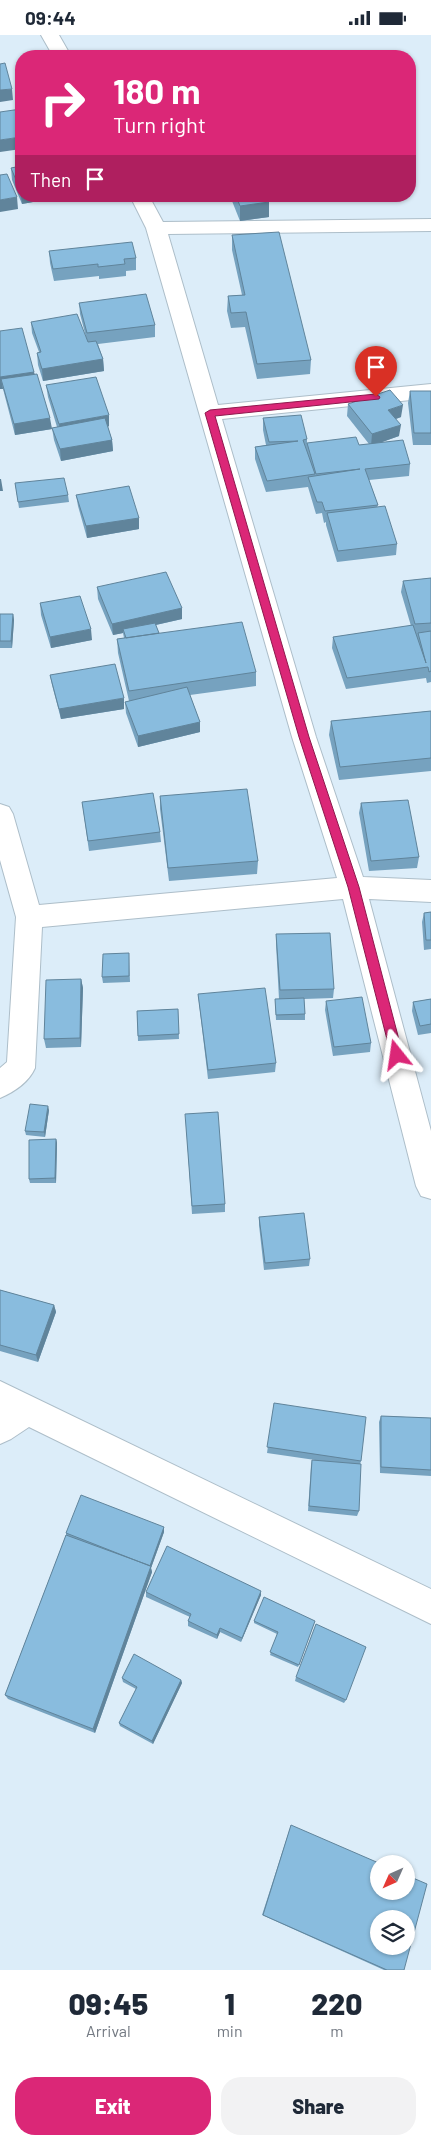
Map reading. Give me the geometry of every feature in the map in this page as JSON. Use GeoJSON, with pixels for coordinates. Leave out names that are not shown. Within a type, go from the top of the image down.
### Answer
{"type":"FeatureCollection","features":[{"type":"Feature","properties":{"kind":"street"},"geometry":{"type":"LineString","coordinates":[[50,35],[59,50]]}},
{"type":"Feature","properties":{"kind":"street"},"geometry":{"type":"LineString","coordinates":[[142,202],[156,228],[304,737],[353,887],[431,1187]]}},
{"type":"Feature","properties":{"kind":"street"},"geometry":{"type":"LineString","coordinates":[[156,228],[431,225]]}},
{"type":"Feature","properties":{"kind":"street"},"geometry":{"type":"LineString","coordinates":[[210,413],[431,391]]}},
{"type":"Feature","properties":{"kind":"street"},"geometry":{"type":"LineString","coordinates":[[0,814],[29,917],[22,1068],[0,1085]]}},
{"type":"Feature","properties":{"kind":"street"},"geometry":{"type":"LineString","coordinates":[[29,917],[353,887],[431,891]]}},
{"type":"Feature","properties":{"kind":"street"},"geometry":{"type":"LineString","coordinates":[[8,1411],[431,1607]]}},
{"type":"Feature","properties":{"kind":"building"},"geometry":{"type":"Polygon","coordinates":[[[5,63],[12,89],[0,90],[0,64],[5,63]]]}},
{"type":"Feature","properties":{"kind":"building"},"geometry":{"type":"Polygon","coordinates":[[[15,110],[15,138],[0,140],[0,112],[15,110]]]}},
{"type":"Feature","properties":{"kind":"building"},"geometry":{"type":"Polygon","coordinates":[[[15,167],[15,178],[11,168],[15,167]]]}},
{"type":"Feature","properties":{"kind":"building"},"geometry":{"type":"Polygon","coordinates":[[[7,174],[15,192],[15,197],[0,200],[0,175],[7,174]]]}},
{"type":"Feature","properties":{"kind":"building"},"geometry":{"type":"Polygon","coordinates":[[[238,202],[269,202],[240,206],[238,202]]]}},
{"type":"Feature","properties":{"kind":"building"},"geometry":{"type":"Polygon","coordinates":[[[279,232],[311,360],[257,364],[246,312],[231,313],[228,296],[245,295],[232,235],[279,232]]]}},
{"type":"Feature","properties":{"kind":"building"},"geometry":{"type":"Polygon","coordinates":[[[132,242],[136,258],[124,259],[125,264],[98,267],[98,264],[53,269],[49,251],[132,242]]]}},
{"type":"Feature","properties":{"kind":"building"},"geometry":{"type":"Polygon","coordinates":[[[146,294],[155,325],[87,333],[79,303],[146,294]]]}},
{"type":"Feature","properties":{"kind":"building"},"geometry":{"type":"Polygon","coordinates":[[[77,314],[88,342],[96,341],[103,359],[42,369],[37,353],[41,352],[31,322],[77,314]]]}},
{"type":"Feature","properties":{"kind":"building"},"geometry":{"type":"Polygon","coordinates":[[[22,328],[34,372],[0,377],[0,331],[22,328]]]}},
{"type":"Feature","properties":{"kind":"building"},"geometry":{"type":"Polygon","coordinates":[[[37,374],[50,418],[14,424],[1,379],[37,374]]]}},
{"type":"Feature","properties":{"kind":"building"},"geometry":{"type":"Polygon","coordinates":[[[96,377],[109,415],[59,424],[46,385],[96,377]]]}},
{"type":"Feature","properties":{"kind":"building"},"geometry":{"type":"Polygon","coordinates":[[[390,390],[403,405],[388,410],[401,425],[372,434],[348,404],[390,390]]]}},
{"type":"Feature","properties":{"kind":"building"},"geometry":{"type":"Polygon","coordinates":[[[410,391],[431,391],[431,433],[414,433],[410,391]]]}},
{"type":"Feature","properties":{"kind":"building"},"geometry":{"type":"Polygon","coordinates":[[[301,415],[307,439],[303,440],[315,474],[267,481],[255,447],[298,441],[269,442],[263,418],[301,415]]]}},
{"type":"Feature","properties":{"kind":"building"},"geometry":{"type":"Polygon","coordinates":[[[105,418],[112,440],[60,449],[52,428],[105,418]]]}},
{"type":"Feature","properties":{"kind":"building"},"geometry":{"type":"Polygon","coordinates":[[[356,437],[359,445],[403,440],[410,464],[365,469],[378,505],[325,511],[322,502],[317,502],[308,477],[360,469],[316,474],[307,443],[356,437]]]}},
{"type":"Feature","properties":{"kind":"building"},"geometry":{"type":"Polygon","coordinates":[[[64,478],[68,495],[18,502],[15,483],[64,478]]]}},
{"type":"Feature","properties":{"kind":"building"},"geometry":{"type":"Polygon","coordinates":[[[129,486],[139,518],[86,526],[76,495],[129,486]]]}},
{"type":"Feature","properties":{"kind":"building"},"geometry":{"type":"Polygon","coordinates":[[[385,506],[397,544],[338,551],[327,513],[385,506]]]}},
{"type":"Feature","properties":{"kind":"building"},"geometry":{"type":"Polygon","coordinates":[[[166,572],[182,608],[112,624],[97,587],[166,572]]]}},
{"type":"Feature","properties":{"kind":"building"},"geometry":{"type":"Polygon","coordinates":[[[431,578],[431,623],[415,624],[403,581],[431,578]]]}},
{"type":"Feature","properties":{"kind":"building"},"geometry":{"type":"Polygon","coordinates":[[[80,596],[91,629],[50,637],[40,603],[80,596]]]}},
{"type":"Feature","properties":{"kind":"building"},"geometry":{"type":"Polygon","coordinates":[[[0,614],[13,614],[11,641],[0,641],[0,614]]]}},
{"type":"Feature","properties":{"kind":"building"},"geometry":{"type":"Polygon","coordinates":[[[242,622],[256,672],[129,691],[117,639],[242,622]]]}},
{"type":"Feature","properties":{"kind":"building"},"geometry":{"type":"Polygon","coordinates":[[[155,623],[159,633],[126,638],[123,629],[155,623]]]}},
{"type":"Feature","properties":{"kind":"building"},"geometry":{"type":"Polygon","coordinates":[[[413,625],[426,663],[418,633],[431,631],[431,671],[429,672],[428,667],[347,678],[333,637],[413,625]]]}},
{"type":"Feature","properties":{"kind":"building"},"geometry":{"type":"Polygon","coordinates":[[[115,664],[124,698],[59,709],[50,675],[115,664]]]}},
{"type":"Feature","properties":{"kind":"building"},"geometry":{"type":"Polygon","coordinates":[[[187,687],[200,722],[138,736],[125,702],[187,687]]]}},
{"type":"Feature","properties":{"kind":"building"},"geometry":{"type":"Polygon","coordinates":[[[431,711],[431,758],[340,767],[331,721],[431,711]]]}},
{"type":"Feature","properties":{"kind":"building"},"geometry":{"type":"Polygon","coordinates":[[[247,789],[258,861],[168,868],[160,796],[247,789]]]}},
{"type":"Feature","properties":{"kind":"building"},"geometry":{"type":"Polygon","coordinates":[[[153,793],[160,832],[88,841],[82,802],[153,793]]]}},
{"type":"Feature","properties":{"kind":"building"},"geometry":{"type":"Polygon","coordinates":[[[408,800],[419,857],[371,861],[361,803],[408,800]]]}},
{"type":"Feature","properties":{"kind":"building"},"geometry":{"type":"Polygon","coordinates":[[[431,912],[431,940],[426,940],[424,913],[431,912]]]}},
{"type":"Feature","properties":{"kind":"building"},"geometry":{"type":"Polygon","coordinates":[[[330,933],[334,989],[280,990],[276,934],[330,933]]]}},
{"type":"Feature","properties":{"kind":"building"},"geometry":{"type":"Polygon","coordinates":[[[129,953],[129,976],[102,977],[103,954],[129,953]]]}},
{"type":"Feature","properties":{"kind":"building"},"geometry":{"type":"Polygon","coordinates":[[[81,979],[80,1038],[44,1039],[46,980],[81,979]]]}},
{"type":"Feature","properties":{"kind":"building"},"geometry":{"type":"Polygon","coordinates":[[[265,988],[276,1063],[208,1070],[198,994],[265,988]]]}},
{"type":"Feature","properties":{"kind":"building"},"geometry":{"type":"Polygon","coordinates":[[[362,997],[371,1043],[334,1047],[326,1001],[362,997]]]}},
{"type":"Feature","properties":{"kind":"building"},"geometry":{"type":"Polygon","coordinates":[[[304,998],[305,1014],[276,1015],[275,999],[304,998]]]}},
{"type":"Feature","properties":{"kind":"building"},"geometry":{"type":"Polygon","coordinates":[[[431,999],[431,1024],[420,1026],[413,1002],[431,999]]]}},
{"type":"Feature","properties":{"kind":"building"},"geometry":{"type":"Polygon","coordinates":[[[178,1009],[179,1034],[138,1036],[137,1011],[178,1009]]]}},
{"type":"Feature","properties":{"kind":"building"},"geometry":{"type":"Polygon","coordinates":[[[30,1104],[48,1106],[44,1132],[25,1131],[30,1104]]]}},
{"type":"Feature","properties":{"kind":"building"},"geometry":{"type":"Polygon","coordinates":[[[218,1112],[225,1204],[192,1206],[185,1114],[218,1112]]]}},
{"type":"Feature","properties":{"kind":"building"},"geometry":{"type":"Polygon","coordinates":[[[56,1139],[55,1178],[29,1179],[29,1140],[56,1139]]]}},
{"type":"Feature","properties":{"kind":"building"},"geometry":{"type":"Polygon","coordinates":[[[304,1213],[310,1259],[265,1263],[259,1217],[304,1213]]]}},
{"type":"Feature","properties":{"kind":"building"},"geometry":{"type":"Polygon","coordinates":[[[0,1290],[54,1305],[36,1355],[0,1345],[0,1290]]]}},
{"type":"Feature","properties":{"kind":"building"},"geometry":{"type":"Polygon","coordinates":[[[274,1403],[366,1417],[361,1461],[267,1447],[274,1403]]]}},
{"type":"Feature","properties":{"kind":"building"},"geometry":{"type":"Polygon","coordinates":[[[381,1416],[431,1418],[431,1470],[381,1467],[381,1416]]]}},
{"type":"Feature","properties":{"kind":"building"},"geometry":{"type":"Polygon","coordinates":[[[312,1460],[361,1464],[359,1511],[309,1506],[312,1460]]]}},
{"type":"Feature","properties":{"kind":"building"},"geometry":{"type":"Polygon","coordinates":[[[81,1495],[164,1527],[150,1566],[66,1533],[81,1495]]]}},
{"type":"Feature","properties":{"kind":"building"},"geometry":{"type":"Polygon","coordinates":[[[66,1535],[151,1566],[93,1729],[5,1695],[66,1535]]]}},
{"type":"Feature","properties":{"kind":"building"},"geometry":{"type":"Polygon","coordinates":[[[167,1546],[261,1591],[242,1638],[220,1628],[217,1635],[188,1621],[191,1614],[146,1592],[167,1546]]]}},
{"type":"Feature","properties":{"kind":"building"},"geometry":{"type":"Polygon","coordinates":[[[264,1597],[315,1621],[299,1665],[270,1652],[278,1632],[254,1621],[264,1597]]]}},
{"type":"Feature","properties":{"kind":"building"},"geometry":{"type":"Polygon","coordinates":[[[316,1624],[366,1647],[346,1700],[296,1677],[316,1624]]]}},
{"type":"Feature","properties":{"kind":"building"},"geometry":{"type":"Polygon","coordinates":[[[134,1654],[181,1680],[152,1741],[119,1723],[137,1687],[122,1678],[134,1654]]]}},
{"type":"Feature","properties":{"kind":"building"},"geometry":{"type":"Polygon","coordinates":[[[291,1825],[370,1859],[370,1900],[415,1900],[415,1879],[427,1884],[415,1929],[415,1910],[370,1910],[370,1955],[408,1955],[404,1970],[387,1970],[263,1915],[291,1825]]]}},
{"type":"Feature","properties":{"kind":"route"},"geometry":{"type":"LineString","coordinates":[[376,397],[210,413],[304,737],[353,887],[397,1055]]}}]}
